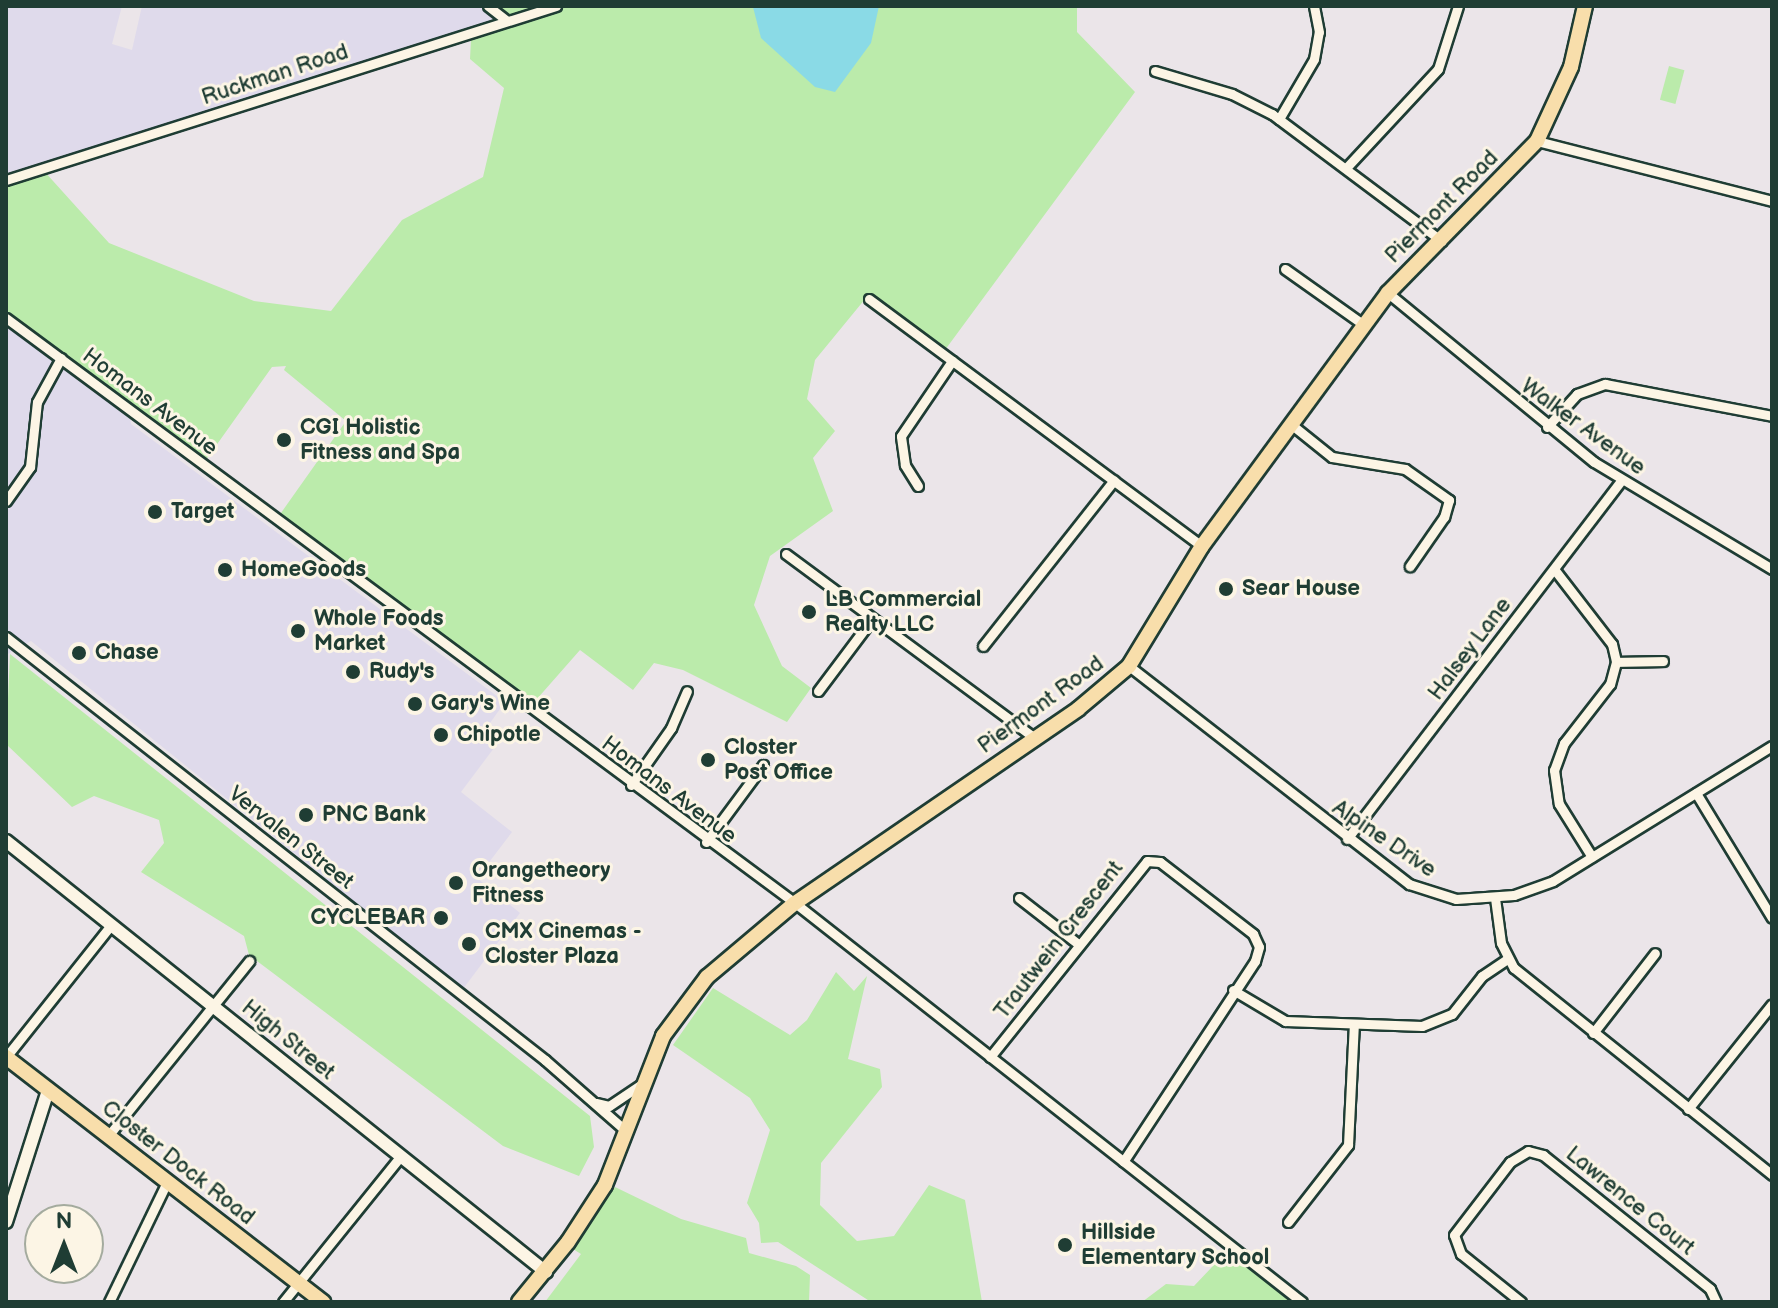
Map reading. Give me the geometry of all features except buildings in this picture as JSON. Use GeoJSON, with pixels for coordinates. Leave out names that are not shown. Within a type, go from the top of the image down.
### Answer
{"type":"FeatureCollection","features":[{"type":"Feature","properties":{"kind":"main road","name":"Piermont Road"},"geometry":{"type":"LineString","coordinates":[[519,1302],[546,1272],[605,1185],[663,1036],[689,996],[795,903],[1035,738],[1129,666],[1202,546],[1388,293],[1537,141],[1567,80],[1585,6]]}},
{"type":"Feature","properties":{"kind":"main road","name":"Closter Dock Road"},"geometry":{"type":"LineString","coordinates":[[6,1057],[323,1302]]}},
{"type":"Feature","properties":{"kind":"street"},"geometry":{"type":"LineString","coordinates":[[488,6],[507,21]]}},
{"type":"Feature","properties":{"kind":"street","name":"Ruckman Road"},"geometry":{"type":"LineString","coordinates":[[6,180],[556,6]]}},
{"type":"Feature","properties":{"kind":"street"},"geometry":{"type":"LineString","coordinates":[[1279,119],[1314,59],[1319,32],[1314,6]]}},
{"type":"Feature","properties":{"kind":"street"},"geometry":{"type":"LineString","coordinates":[[1346,168],[1438,69],[1458,6]]}},
{"type":"Feature","properties":{"kind":"street"},"geometry":{"type":"LineString","coordinates":[[1155,71],[1232,94],[1279,119],[1442,241]]}},
{"type":"Feature","properties":{"kind":"street"},"geometry":{"type":"LineString","coordinates":[[1537,141],[1772,201]]}},
{"type":"Feature","properties":{"kind":"street"},"geometry":{"type":"LineString","coordinates":[[1285,269],[1364,325]]}},
{"type":"Feature","properties":{"kind":"street","name":"Walker Avenue"},"geometry":{"type":"LineString","coordinates":[[1388,293],[1547,427],[1621,481],[1772,569]]}},
{"type":"Feature","properties":{"kind":"street"},"geometry":{"type":"LineString","coordinates":[[869,299],[1202,546]]}},
{"type":"Feature","properties":{"kind":"street","name":"Homans Avenue"},"geometry":{"type":"LineString","coordinates":[[6,318],[706,842],[795,903],[1302,1302]]}},
{"type":"Feature","properties":{"kind":"street"},"geometry":{"type":"LineString","coordinates":[[6,501],[30,467],[37,402],[61,358]]}},
{"type":"Feature","properties":{"kind":"street"},"geometry":{"type":"LineString","coordinates":[[918,486],[905,465],[901,436],[952,361]]}},
{"type":"Feature","properties":{"kind":"street"},"geometry":{"type":"LineString","coordinates":[[1547,427],[1577,394],[1605,384],[1772,416]]}},
{"type":"Feature","properties":{"kind":"street"},"geometry":{"type":"LineString","coordinates":[[1292,425],[1332,457],[1405,469],[1449,500],[1444,517],[1410,566]]}},
{"type":"Feature","properties":{"kind":"street"},"geometry":{"type":"LineString","coordinates":[[983,646],[1114,480]]}},
{"type":"Feature","properties":{"kind":"street","name":"Halsey Lane"},"geometry":{"type":"LineString","coordinates":[[1347,839],[1621,481]]}},
{"type":"Feature","properties":{"kind":"street"},"geometry":{"type":"LineString","coordinates":[[786,554],[1035,738]]}},
{"type":"Feature","properties":{"kind":"street"},"geometry":{"type":"LineString","coordinates":[[1554,569],[1612,644],[1616,662],[1610,684],[1561,748],[1554,770],[1559,804],[1592,857]]}},
{"type":"Feature","properties":{"kind":"street"},"geometry":{"type":"LineString","coordinates":[[818,691],[872,619]]}},
{"type":"Feature","properties":{"kind":"street","name":"Vervalen Street"},"geometry":{"type":"LineString","coordinates":[[6,637],[594,1102],[625,1130]]}},
{"type":"Feature","properties":{"kind":"street"},"geometry":{"type":"LineString","coordinates":[[1616,662],[1663,661]]}},
{"type":"Feature","properties":{"kind":"street","name":"Alpine Drive"},"geometry":{"type":"LineString","coordinates":[[1129,666],[1347,839],[1423,891],[1456,899],[1495,898],[1534,889],[1592,857],[1772,746]]}},
{"type":"Feature","properties":{"kind":"street"},"geometry":{"type":"LineString","coordinates":[[631,785],[671,728],[687,691]]}},
{"type":"Feature","properties":{"kind":"street"},"geometry":{"type":"LineString","coordinates":[[706,842],[763,765]]}},
{"type":"Feature","properties":{"kind":"street"},"geometry":{"type":"LineString","coordinates":[[1696,793],[1772,918]]}},
{"type":"Feature","properties":{"kind":"street","name":"High Street"},"geometry":{"type":"LineString","coordinates":[[6,841],[546,1272]]}},
{"type":"Feature","properties":{"kind":"street","name":"Trautwein Crescent"},"geometry":{"type":"LineString","coordinates":[[990,1057],[1140,865],[1160,862],[1257,940],[1255,961],[1233,990],[1123,1162]]}},
{"type":"Feature","properties":{"kind":"street"},"geometry":{"type":"LineString","coordinates":[[1019,898],[1078,944]]}},
{"type":"Feature","properties":{"kind":"street"},"geometry":{"type":"LineString","coordinates":[[1495,898],[1507,959],[1593,1033],[1772,1175]]}},
{"type":"Feature","properties":{"kind":"street"},"geometry":{"type":"LineString","coordinates":[[6,1057],[111,925]]}},
{"type":"Feature","properties":{"kind":"street"},"geometry":{"type":"LineString","coordinates":[[1593,1033],[1655,953]]}},
{"type":"Feature","properties":{"kind":"street"},"geometry":{"type":"LineString","coordinates":[[1233,990],[1285,1021],[1422,1026],[1442,1020],[1482,976],[1507,959]]}},
{"type":"Feature","properties":{"kind":"street"},"geometry":{"type":"LineString","coordinates":[[108,1136],[249,961]]}},
{"type":"Feature","properties":{"kind":"street"},"geometry":{"type":"LineString","coordinates":[[1688,1109],[1772,1004]]}},
{"type":"Feature","properties":{"kind":"street"},"geometry":{"type":"LineString","coordinates":[[1288,1222],[1348,1145],[1354,1024]]}},
{"type":"Feature","properties":{"kind":"street"},"geometry":{"type":"LineString","coordinates":[[594,1102],[609,1106],[644,1082]]}},
{"type":"Feature","properties":{"kind":"street"},"geometry":{"type":"LineString","coordinates":[[6,1222],[48,1090]]}},
{"type":"Feature","properties":{"kind":"street","name":"Lawrence Court"},"geometry":{"type":"LineString","coordinates":[[1521,1302],[1461,1254],[1454,1235],[1510,1162],[1528,1151],[1543,1155],[1710,1289],[1716,1302]]}},
{"type":"Feature","properties":{"kind":"street"},"geometry":{"type":"LineString","coordinates":[[283,1302],[401,1156]]}},
{"type":"Feature","properties":{"kind":"street"},"geometry":{"type":"LineString","coordinates":[[109,1302],[167,1182]]}},
{"type":"Feature","properties":{"kind":"shaded area"},"geometry":{"type":"Polygon","coordinates":[[[6,6],[122,6],[112,44],[132,50],[142,6],[487,6],[512,25],[6,184],[6,6]]]}},
{"type":"Feature","properties":{"kind":"shaded area"},"geometry":{"type":"Polygon","coordinates":[[[6,317],[129,409],[131,424],[505,702],[480,737],[494,748],[461,792],[512,832],[477,878],[520,913],[463,989],[31,641],[6,655],[6,317]]]}},
{"type":"Feature","properties":{"kind":"green space"},"geometry":{"type":"Polygon","coordinates":[[[487,6],[1077,6],[1077,32],[1135,92],[945,350],[870,293],[815,360],[807,399],[835,431],[813,458],[833,511],[770,556],[754,605],[782,666],[811,688],[787,722],[683,670],[654,663],[633,690],[580,650],[529,708],[276,520],[346,421],[284,370],[286,366],[272,367],[203,464],[6,317],[6,184],[44,171],[109,243],[254,301],[331,311],[402,220],[483,177],[504,88],[470,59],[471,39],[511,25],[487,6]]]}},
{"type":"Feature","properties":{"kind":"green space"},"geometry":{"type":"Polygon","coordinates":[[[1669,66],[1684,70],[1675,104],[1660,100],[1669,66]]]}},
{"type":"Feature","properties":{"kind":"green space"},"geometry":{"type":"Polygon","coordinates":[[[10,654],[590,1116],[594,1147],[579,1176],[503,1146],[249,955],[244,936],[141,872],[164,843],[159,820],[94,796],[72,807],[6,744],[10,654]]]}},
{"type":"Feature","properties":{"kind":"green space"},"geometry":{"type":"Polygon","coordinates":[[[836,972],[854,991],[867,976],[848,1059],[880,1069],[882,1087],[821,1163],[820,1205],[857,1241],[894,1236],[929,1185],[965,1200],[982,1302],[871,1302],[778,1242],[761,1243],[759,1223],[747,1203],[770,1130],[750,1098],[673,1045],[713,988],[790,1035],[807,1020],[836,972]]]}},
{"type":"Feature","properties":{"kind":"green space"},"geometry":{"type":"Polygon","coordinates":[[[615,1187],[681,1219],[746,1238],[749,1253],[796,1266],[810,1275],[809,1302],[545,1302],[581,1254],[573,1249],[615,1187]]]}},
{"type":"Feature","properties":{"kind":"green space"},"geometry":{"type":"Polygon","coordinates":[[[1230,1248],[1298,1302],[1142,1302],[1166,1284],[1194,1286],[1230,1248]]]}},
{"type":"Feature","properties":{"kind":"water"},"geometry":{"type":"Polygon","coordinates":[[[879,6],[871,43],[835,92],[815,87],[761,38],[753,7],[879,6]]]}},
{"type":"Feature","properties":{"kind":"place","name":"CGI Holistic Fitness and Spa"},"geometry":{"type":"Point","coordinates":[284,440]}},
{"type":"Feature","properties":{"kind":"place","name":"Target"},"geometry":{"type":"Point","coordinates":[155,512]}},
{"type":"Feature","properties":{"kind":"place","name":"HomeGoods"},"geometry":{"type":"Point","coordinates":[225,570]}},
{"type":"Feature","properties":{"kind":"place","name":"Sear House"},"geometry":{"type":"Point","coordinates":[1226,589]}},
{"type":"Feature","properties":{"kind":"place","name":"LB Commercial Realty LLC"},"geometry":{"type":"Point","coordinates":[809,612]}},
{"type":"Feature","properties":{"kind":"place","name":"Whole Foods Market"},"geometry":{"type":"Point","coordinates":[298,631]}},
{"type":"Feature","properties":{"kind":"place","name":"Chase"},"geometry":{"type":"Point","coordinates":[79,653]}},
{"type":"Feature","properties":{"kind":"place","name":"Rudy's"},"geometry":{"type":"Point","coordinates":[353,672]}},
{"type":"Feature","properties":{"kind":"place","name":"Gary's Wine"},"geometry":{"type":"Point","coordinates":[415,704]}},
{"type":"Feature","properties":{"kind":"place","name":"Chipotle"},"geometry":{"type":"Point","coordinates":[441,735]}},
{"type":"Feature","properties":{"kind":"place","name":"Closter Post Office"},"geometry":{"type":"Point","coordinates":[708,760]}},
{"type":"Feature","properties":{"kind":"place","name":"PNC Bank"},"geometry":{"type":"Point","coordinates":[306,815]}},
{"type":"Feature","properties":{"kind":"place","name":"Orangetheory Fitness"},"geometry":{"type":"Point","coordinates":[456,883]}},
{"type":"Feature","properties":{"kind":"place","name":"CYCLEBAR"},"geometry":{"type":"Point","coordinates":[441,918]}},
{"type":"Feature","properties":{"kind":"place","name":"CMX Cinemas - Closter Plaza"},"geometry":{"type":"Point","coordinates":[469,944]}},
{"type":"Feature","properties":{"kind":"place","name":"Hillside Elementary School"},"geometry":{"type":"Point","coordinates":[1065,1245]}}]}
